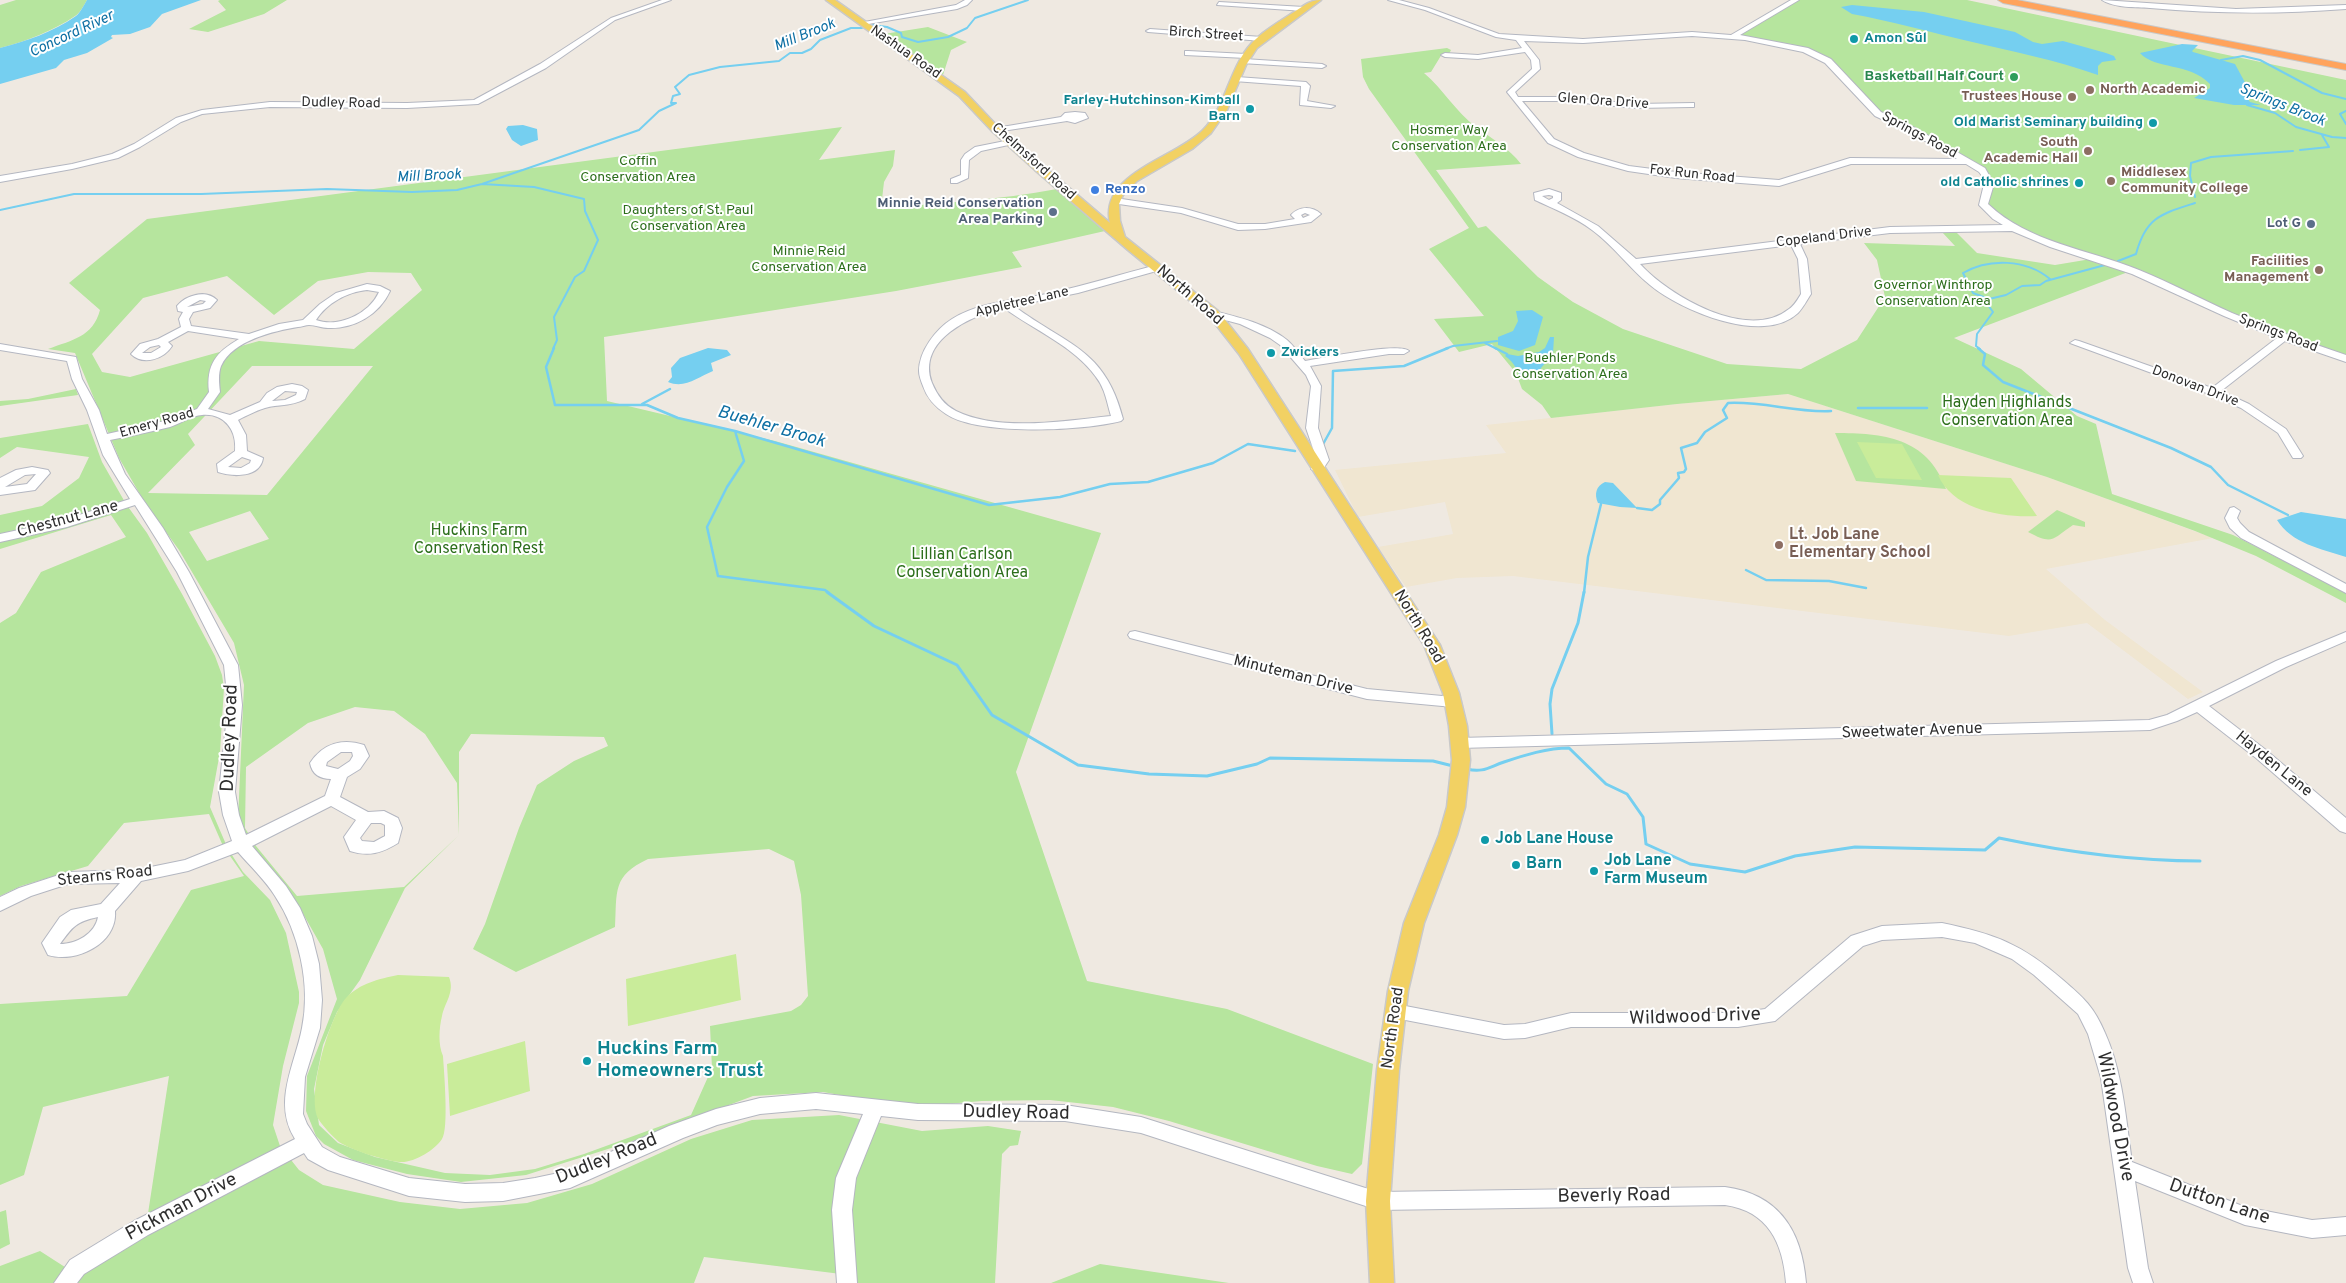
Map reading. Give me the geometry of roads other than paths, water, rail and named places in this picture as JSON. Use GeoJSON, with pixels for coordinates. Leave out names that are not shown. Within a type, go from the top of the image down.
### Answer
{"type":"FeatureCollection","features":[{"type":"Feature","properties":{"kind":"highway"},"geometry":{"type":"LineString","coordinates":[[2003,0],[2346,67]]}},
{"type":"Feature","properties":{"kind":"highway"},"geometry":{"type":"LineString","coordinates":[[2035,0],[2346,60]]}},
{"type":"Feature","properties":{"kind":"main road","name":"Nashua Road"},"geometry":{"type":"LineString","coordinates":[[830,0],[953,87],[976,110]]}},
{"type":"Feature","properties":{"kind":"main road"},"geometry":{"type":"LineString","coordinates":[[1118,235],[1114,205],[1120,192],[1130,182],[1180,153],[1210,129],[1221,114],[1245,59],[1262,39],[1318,0]]}},
{"type":"Feature","properties":{"kind":"main road","name":"Chelmsford Road"},"geometry":{"type":"LineString","coordinates":[[976,110],[996,130],[1090,212]]}},
{"type":"Feature","properties":{"kind":"main road"},"geometry":{"type":"LineString","coordinates":[[1090,212],[1114,205]]}},
{"type":"Feature","properties":{"kind":"main road","name":"North Road"},"geometry":{"type":"LineString","coordinates":[[1090,212],[1214,314],[1244,352],[1317,469],[1432,646],[1441,665],[1453,702],[1461,760],[1456,807],[1448,835],[1414,923],[1395,1011],[1388,1070],[1378,1201],[1382,1283]]}},
{"type":"Feature","properties":{"kind":"street","name":"Dudley Road"},"geometry":{"type":"LineString","coordinates":[[0,179],[115,156],[142,143],[164,126],[202,112],[299,103],[475,102],[543,66],[615,18],[668,0]]}},
{"type":"Feature","properties":{"kind":"street"},"geometry":{"type":"LineString","coordinates":[[862,23],[957,7],[969,0]]}},
{"type":"Feature","properties":{"kind":"street","name":"Springs Road"},"geometry":{"type":"LineString","coordinates":[[1391,0],[1435,12],[1498,36],[1519,39],[1583,40],[1679,34],[1761,40],[1817,54],[1842,74],[1871,109],[1982,170],[1988,177],[1990,187],[1983,205],[1990,213],[2015,228],[2136,273],[2212,308],[2346,359]]}},
{"type":"Feature","properties":{"kind":"street"},"geometry":{"type":"LineString","coordinates":[[1732,37],[1796,0]]}},
{"type":"Feature","properties":{"kind":"street"},"geometry":{"type":"LineString","coordinates":[[2105,0],[2209,11],[2282,12],[2346,7]]}},
{"type":"Feature","properties":{"kind":"street"},"geometry":{"type":"LineString","coordinates":[[1219,4],[1304,9]]}},
{"type":"Feature","properties":{"kind":"street","name":"Birch Street"},"geometry":{"type":"LineString","coordinates":[[1150,31],[1262,39]]}},
{"type":"Feature","properties":{"kind":"street"},"geometry":{"type":"LineString","coordinates":[[1516,99],[1511,92],[1514,87],[1531,76],[1536,69],[1535,60],[1519,39]]}},
{"type":"Feature","properties":{"kind":"street"},"geometry":{"type":"LineString","coordinates":[[1445,55],[1478,57],[1526,50]]}},
{"type":"Feature","properties":{"kind":"street"},"geometry":{"type":"LineString","coordinates":[[1188,53],[1322,66]]}},
{"type":"Feature","properties":{"kind":"street"},"geometry":{"type":"LineString","coordinates":[[1237,79],[1305,85],[1303,104],[1331,106]]}},
{"type":"Feature","properties":{"kind":"street","name":"Fox Run Road"},"geometry":{"type":"LineString","coordinates":[[1516,99],[1551,141],[1581,155],[1637,169],[1779,183],[1850,161],[1967,162]]}},
{"type":"Feature","properties":{"kind":"street","name":"Glen Ora Drive"},"geometry":{"type":"LineString","coordinates":[[1516,99],[1562,99],[1636,106],[1691,105]]}},
{"type":"Feature","properties":{"kind":"street"},"geometry":{"type":"LineString","coordinates":[[996,130],[1066,119]]}},
{"type":"Feature","properties":{"kind":"street"},"geometry":{"type":"LineString","coordinates":[[954,181],[970,178],[965,160],[968,155],[983,148],[1010,142]]}},
{"type":"Feature","properties":{"kind":"street"},"geometry":{"type":"LineString","coordinates":[[1550,203],[1602,232],[1655,284],[1715,316],[1729,320],[1762,323],[1781,318],[1797,306],[1806,294],[1802,254],[1799,247],[1792,242]]}},
{"type":"Feature","properties":{"kind":"street"},"geometry":{"type":"LineString","coordinates":[[1114,205],[1186,211],[1218,224],[1235,227],[1255,227],[1300,220]]}},
{"type":"Feature","properties":{"kind":"street","name":"Copeland Drive"},"geometry":{"type":"LineString","coordinates":[[1634,262],[1890,230],[2015,228]]}},
{"type":"Feature","properties":{"kind":"street","name":"Appletree Lane"},"geometry":{"type":"LineString","coordinates":[[1007,305],[1024,319],[1080,355],[1095,367],[1110,389],[1117,419],[1000,426],[963,418],[937,401],[929,390],[924,373],[927,356],[933,345],[961,318],[1007,305],[1086,288],[1158,268]]}},
{"type":"Feature","properties":{"kind":"street","name":"Emery Road"},"geometry":{"type":"LineString","coordinates":[[104,438],[168,424],[201,411],[215,392],[212,381],[215,366],[225,353],[248,337],[284,326],[309,321],[325,327],[341,326],[368,312],[384,298],[385,292],[378,287],[361,287],[346,291],[324,305],[309,321]]}},
{"type":"Feature","properties":{"kind":"street"},"geometry":{"type":"LineString","coordinates":[[186,328],[184,319],[189,310]]}},
{"type":"Feature","properties":{"kind":"street"},"geometry":{"type":"LineString","coordinates":[[1214,314],[1244,322],[1274,336],[1284,343],[1311,374],[1316,386],[1312,428],[1323,460],[1317,469]]}},
{"type":"Feature","properties":{"kind":"street"},"geometry":{"type":"LineString","coordinates":[[161,342],[186,328],[248,337]]}},
{"type":"Feature","properties":{"kind":"street"},"geometry":{"type":"LineString","coordinates":[[2213,392],[2284,337]]}},
{"type":"Feature","properties":{"kind":"street","name":"Donovan Drive"},"geometry":{"type":"LineString","coordinates":[[2075,343],[2213,392],[2245,406],[2272,422],[2282,431],[2297,456]]}},
{"type":"Feature","properties":{"kind":"street","name":"Dudley Road"},"geometry":{"type":"LineString","coordinates":[[0,348],[72,358],[77,379],[93,410],[116,468],[183,572],[231,665],[235,705],[227,792],[231,815],[242,844],[280,890],[294,912],[303,936],[310,964],[313,1000],[311,1028],[296,1077],[293,1100],[298,1127],[315,1153],[335,1164],[409,1187],[465,1193],[503,1192],[570,1179],[676,1132],[746,1109],[816,1101],[942,1113],[1065,1113],[1141,1125],[1378,1201]]}},
{"type":"Feature","properties":{"kind":"street"},"geometry":{"type":"LineString","coordinates":[[1304,364],[1389,351],[1404,351]]}},
{"type":"Feature","properties":{"kind":"street"},"geometry":{"type":"LineString","coordinates":[[230,419],[265,404]]}},
{"type":"Feature","properties":{"kind":"street"},"geometry":{"type":"LineString","coordinates":[[201,411],[230,419],[238,430],[242,443],[241,453]]}},
{"type":"Feature","properties":{"kind":"street"},"geometry":{"type":"LineString","coordinates":[[0,486],[18,473],[33,471],[44,473],[30,487],[0,492]]}},
{"type":"Feature","properties":{"kind":"street","name":"Chestnut Lane"},"geometry":{"type":"LineString","coordinates":[[0,538],[63,524],[136,501]]}},
{"type":"Feature","properties":{"kind":"street"},"geometry":{"type":"LineString","coordinates":[[2234,512],[2231,518],[2234,525],[2244,535],[2346,589]]}},
{"type":"Feature","properties":{"kind":"street","name":"Minuteman Drive"},"geometry":{"type":"LineString","coordinates":[[1135,636],[1367,694],[1453,702]]}},
{"type":"Feature","properties":{"kind":"street","name":"Sweetwater Avenue"},"geometry":{"type":"LineString","coordinates":[[1459,743],[2150,725],[2172,718],[2281,664],[2346,636]]}},
{"type":"Feature","properties":{"kind":"street","name":"Hayden Lane"},"geometry":{"type":"LineString","coordinates":[[2198,705],[2260,754],[2346,827]]}},
{"type":"Feature","properties":{"kind":"street"},"geometry":{"type":"LineString","coordinates":[[341,774],[331,799],[366,818]]}},
{"type":"Feature","properties":{"kind":"street","name":"Stearns Road"},"geometry":{"type":"LineString","coordinates":[[0,905],[25,892],[68,878],[136,876],[188,865],[242,844],[331,799]]}},
{"type":"Feature","properties":{"kind":"street"},"geometry":{"type":"LineString","coordinates":[[106,910],[136,876]]}},
{"type":"Feature","properties":{"kind":"street","name":"Wildwood Drive"},"geometry":{"type":"LineString","coordinates":[[1395,1011],[1504,1032],[1525,1031],[1571,1020],[1738,1020],[1769,1016],[1857,941],[1882,934],[1942,930],[1978,937],[2018,954],[2040,970],[2084,1009],[2097,1034],[2110,1078],[2138,1268],[2143,1283]]}},
{"type":"Feature","properties":{"kind":"street"},"geometry":{"type":"LineString","coordinates":[[847,1283],[842,1210],[846,1178],[875,1108]]}},
{"type":"Feature","properties":{"kind":"street","name":"Pickman Drive"},"geometry":{"type":"LineString","coordinates":[[64,1283],[77,1267],[140,1228],[307,1142]]}},
{"type":"Feature","properties":{"kind":"street","name":"Dutton Lane"},"geometry":{"type":"LineString","coordinates":[[2124,1168],[2245,1216],[2312,1229],[2346,1226]]}},
{"type":"Feature","properties":{"kind":"street","name":"Beverly Road"},"geometry":{"type":"LineString","coordinates":[[1378,1201],[1725,1196],[1748,1201],[1768,1213],[1794,1254],[1796,1283]]}},
{"type":"Feature","properties":{"kind":"water","name":"Concord River"},"geometry":{"type":"Polygon","coordinates":[[[87,0],[201,0],[162,14],[150,27],[130,34],[112,35],[111,37],[113,38],[87,53],[64,60],[56,68],[0,84],[0,48],[30,39],[58,27],[77,15],[87,0]]]}},
{"type":"Feature","properties":{"kind":"water"},"geometry":{"type":"Polygon","coordinates":[[[1852,5],[1924,12],[2015,32],[2033,42],[2042,44],[2063,41],[2106,53],[2114,56],[2116,60],[2102,62],[2098,66],[2098,75],[2033,56],[1852,14],[1841,7],[1852,5]]]}},
{"type":"Feature","properties":{"kind":"water"},"geometry":{"type":"Polygon","coordinates":[[[2182,44],[2198,45],[2193,52],[2235,64],[2248,88],[2244,94],[2250,102],[2261,105],[2234,105],[2194,98],[2210,88],[2210,84],[2192,72],[2154,62],[2140,53],[2182,44]]]}},
{"type":"Feature","properties":{"kind":"water"},"geometry":{"type":"Polygon","coordinates":[[[523,125],[537,129],[538,140],[521,146],[512,140],[506,129],[508,126],[523,125]]]}},
{"type":"Feature","properties":{"kind":"water"},"geometry":{"type":"Polygon","coordinates":[[[1532,310],[1543,317],[1535,345],[1519,351],[1498,345],[1498,337],[1513,331],[1518,321],[1516,311],[1532,310]]]}},
{"type":"Feature","properties":{"kind":"water"},"geometry":{"type":"Polygon","coordinates":[[[1550,337],[1554,337],[1553,354],[1541,368],[1538,376],[1524,379],[1505,356],[1507,354],[1518,356],[1539,352],[1545,348],[1550,337]]]}},
{"type":"Feature","properties":{"kind":"water"},"geometry":{"type":"Polygon","coordinates":[[[708,348],[727,350],[731,355],[711,363],[713,371],[691,381],[680,384],[668,382],[672,377],[671,368],[680,358],[708,348]]]}},
{"type":"Feature","properties":{"kind":"water"},"geometry":{"type":"Polygon","coordinates":[[[1605,482],[1613,483],[1637,508],[1598,503],[1597,491],[1605,482]]]}},
{"type":"Feature","properties":{"kind":"water"},"geometry":{"type":"Polygon","coordinates":[[[2301,512],[2346,519],[2346,557],[2298,540],[2283,528],[2277,520],[2301,512]]]}},
{"type":"Feature","properties":{"kind":"waterway","name":"Mill Brook"},"geometry":{"type":"LineString","coordinates":[[873,25],[887,27],[901,33],[902,37],[918,42],[948,37],[967,28],[975,18],[1028,0]]}},
{"type":"Feature","properties":{"kind":"waterway","name":"Mill Brook"},"geometry":{"type":"LineString","coordinates":[[482,184],[639,130],[659,111],[676,103],[671,103],[673,96],[680,94],[675,87],[689,75],[720,67],[779,61],[790,53],[802,53],[811,49],[820,40],[851,28],[862,28]]}},
{"type":"Feature","properties":{"kind":"waterway"},"geometry":{"type":"LineString","coordinates":[[2221,60],[2243,56],[2260,60],[2322,93],[2346,99]]}},
{"type":"Feature","properties":{"kind":"waterway","name":"Springs Brook"},"geometry":{"type":"LineString","coordinates":[[2247,105],[2275,113],[2296,127],[2332,137],[2346,138]]}},
{"type":"Feature","properties":{"kind":"waterway","name":"Springs Brook"},"geometry":{"type":"LineString","coordinates":[[2346,111],[2340,114],[2346,124]]}},
{"type":"Feature","properties":{"kind":"waterway"},"geometry":{"type":"LineString","coordinates":[[2300,150],[2329,147],[2322,135]]}},
{"type":"Feature","properties":{"kind":"waterway"},"geometry":{"type":"LineString","coordinates":[[2195,197],[2190,176],[2191,163],[2211,157],[2293,151]]}},
{"type":"Feature","properties":{"kind":"waterway","name":"Mill Brook"},"geometry":{"type":"LineString","coordinates":[[0,210],[74,194],[201,194],[327,189],[412,192],[457,190],[482,184]]}},
{"type":"Feature","properties":{"kind":"waterway","name":"Buehler Brook"},"geometry":{"type":"LineString","coordinates":[[482,184],[534,187],[584,199],[585,211],[598,240],[584,271],[575,277],[554,317],[557,340],[553,349]]}},
{"type":"Feature","properties":{"kind":"waterway"},"geometry":{"type":"LineString","coordinates":[[2118,261],[2136,254],[2145,232],[2156,219],[2173,210],[2195,203]]}},
{"type":"Feature","properties":{"kind":"waterway"},"geometry":{"type":"LineString","coordinates":[[1989,299],[1973,293],[1963,273],[1984,265],[2007,263],[2019,264],[2030,268],[2050,279]]}},
{"type":"Feature","properties":{"kind":"waterway"},"geometry":{"type":"LineString","coordinates":[[1989,299],[2006,295],[2022,286],[2040,285],[2046,281],[2105,265]]}},
{"type":"Feature","properties":{"kind":"waterway"},"geometry":{"type":"LineString","coordinates":[[1980,349],[1976,346],[1977,334],[1993,312],[1988,305],[1989,299]]}},
{"type":"Feature","properties":{"kind":"waterway","name":"Buehler Brook"},"geometry":{"type":"LineString","coordinates":[[1445,349],[1453,346],[1497,341]]}},
{"type":"Feature","properties":{"kind":"waterway"},"geometry":{"type":"LineString","coordinates":[[1485,343],[1507,354]]}},
{"type":"Feature","properties":{"kind":"waterway","name":"Buehler Brook"},"geometry":{"type":"LineString","coordinates":[[554,348],[546,367],[555,405],[647,405],[678,418],[735,431]]}},
{"type":"Feature","properties":{"kind":"waterway","name":"Buehler Brook"},"geometry":{"type":"LineString","coordinates":[[1322,446],[1332,428],[1333,371],[1404,366],[1448,348]]}},
{"type":"Feature","properties":{"kind":"waterway"},"geometry":{"type":"LineString","coordinates":[[1978,348],[1985,354],[1983,365],[2003,382],[2171,448],[2211,467],[2228,485],[2288,515]]}},
{"type":"Feature","properties":{"kind":"waterway"},"geometry":{"type":"LineString","coordinates":[[642,404],[670,389]]}},
{"type":"Feature","properties":{"kind":"waterway"},"geometry":{"type":"LineString","coordinates":[[1637,508],[1652,510],[1660,504],[1660,500],[1679,478],[1678,473],[1684,472],[1686,469],[1681,448],[1697,443],[1705,432],[1727,418],[1723,410],[1728,403],[1831,411]]}},
{"type":"Feature","properties":{"kind":"waterway"},"geometry":{"type":"LineString","coordinates":[[1858,408],[1927,408]]}},
{"type":"Feature","properties":{"kind":"waterway","name":"Buehler Brook"},"geometry":{"type":"LineString","coordinates":[[735,431],[989,505],[1060,497],[1110,484],[1148,482],[1213,463],[1248,444],[1295,451]]}},
{"type":"Feature","properties":{"kind":"waterway"},"geometry":{"type":"LineString","coordinates":[[735,431],[744,461],[727,487],[707,527],[718,576],[825,590],[829,593]]}},
{"type":"Feature","properties":{"kind":"waterway"},"geometry":{"type":"LineString","coordinates":[[1584,593],[1588,557],[1601,504]]}},
{"type":"Feature","properties":{"kind":"waterway"},"geometry":{"type":"LineString","coordinates":[[1746,570],[1766,580],[1829,581],[1866,588]]}},
{"type":"Feature","properties":{"kind":"waterway"},"geometry":{"type":"LineString","coordinates":[[827,592],[874,626],[957,665],[992,715],[1078,765],[1149,774],[1207,776],[1257,764],[1270,758],[1433,761],[1453,766]]}},
{"type":"Feature","properties":{"kind":"waterway"},"geometry":{"type":"LineString","coordinates":[[1552,734],[1550,704],[1552,689],[1578,623],[1584,592]]}},
{"type":"Feature","properties":{"kind":"waterway"},"geometry":{"type":"LineString","coordinates":[[1467,769],[1482,770],[1536,752],[1569,748],[1606,784],[1627,794],[1643,817],[1646,844],[1690,864],[1745,872],[1795,856],[1855,847],[1985,850],[1999,838],[2099,855],[2200,861]]}},
{"type":"Feature","properties":{"kind":"place","name":"Amon Sûl"},"geometry":{"type":"Point","coordinates":[1854,39]}},
{"type":"Feature","properties":{"kind":"place","name":"Basketball Half Court"},"geometry":{"type":"Point","coordinates":[2014,77]}},
{"type":"Feature","properties":{"kind":"place","name":"North Academic"},"geometry":{"type":"Point","coordinates":[2090,90]}},
{"type":"Feature","properties":{"kind":"place","name":"Trustees House"},"geometry":{"type":"Point","coordinates":[2072,97]}},
{"type":"Feature","properties":{"kind":"place","name":"Farley-Hutchinson-Kimball Barn"},"geometry":{"type":"Point","coordinates":[1250,109]}},
{"type":"Feature","properties":{"kind":"place","name":"Old Marist Seminary building"},"geometry":{"type":"Point","coordinates":[2153,123]}},
{"type":"Feature","properties":{"kind":"place","name":"South Academic Hall"},"geometry":{"type":"Point","coordinates":[2088,151]}},
{"type":"Feature","properties":{"kind":"place","name":"Middlesex Community College"},"geometry":{"type":"Point","coordinates":[2111,181]}},
{"type":"Feature","properties":{"kind":"place","name":"old Catholic shrines"},"geometry":{"type":"Point","coordinates":[2079,183]}},
{"type":"Feature","properties":{"kind":"place","name":"Renzo"},"geometry":{"type":"Point","coordinates":[1095,190]}},
{"type":"Feature","properties":{"kind":"place","name":"Minnie Reid Conservation Area Parking"},"geometry":{"type":"Point","coordinates":[1053,212]}},
{"type":"Feature","properties":{"kind":"place","name":"Lot G"},"geometry":{"type":"Point","coordinates":[2311,224]}},
{"type":"Feature","properties":{"kind":"place","name":"Facilities Management"},"geometry":{"type":"Point","coordinates":[2319,270]}},
{"type":"Feature","properties":{"kind":"place","name":"Zwickers"},"geometry":{"type":"Point","coordinates":[1271,353]}},
{"type":"Feature","properties":{"kind":"place","name":"Lt. Job Lane Elementary School"},"geometry":{"type":"Point","coordinates":[1779,545]}},
{"type":"Feature","properties":{"kind":"place","name":"Job Lane House"},"geometry":{"type":"Point","coordinates":[1485,840]}},
{"type":"Feature","properties":{"kind":"place","name":"Barn"},"geometry":{"type":"Point","coordinates":[1516,865]}},
{"type":"Feature","properties":{"kind":"place","name":"Job Lane Farm Museum"},"geometry":{"type":"Point","coordinates":[1594,871]}},
{"type":"Feature","properties":{"kind":"place","name":"Huckins Farm Homeowners Trust"},"geometry":{"type":"Point","coordinates":[587,1061]}},
{"type":"Feature","properties":{"kind":"park label","name":"Hosmer Way Conservation Area"},"geometry":{"type":"Point","coordinates":[1449,140]}},
{"type":"Feature","properties":{"kind":"park label","name":"Coffin Conservation Area"},"geometry":{"type":"Point","coordinates":[638,170]}},
{"type":"Feature","properties":{"kind":"park label","name":"Daughters of St. Paul Conservation Area"},"geometry":{"type":"Point","coordinates":[688,220]}},
{"type":"Feature","properties":{"kind":"park label","name":"Minnie Reid Conservation Area"},"geometry":{"type":"Point","coordinates":[809,260]}},
{"type":"Feature","properties":{"kind":"park label","name":"Governor Winthrop Conservation Area"},"geometry":{"type":"Point","coordinates":[1933,294]}},
{"type":"Feature","properties":{"kind":"park label","name":"Buehler Ponds Conservation Area"},"geometry":{"type":"Point","coordinates":[1570,368]}},
{"type":"Feature","properties":{"kind":"park label","name":"Hayden Highlands Conservation Area"},"geometry":{"type":"Point","coordinates":[2007,413]}},
{"type":"Feature","properties":{"kind":"park label","name":"Huckins Farm Conservation Rest"},"geometry":{"type":"Point","coordinates":[479,541]}},
{"type":"Feature","properties":{"kind":"park label","name":"Lillian Carlson Conservation Area"},"geometry":{"type":"Point","coordinates":[962,565]}}]}
